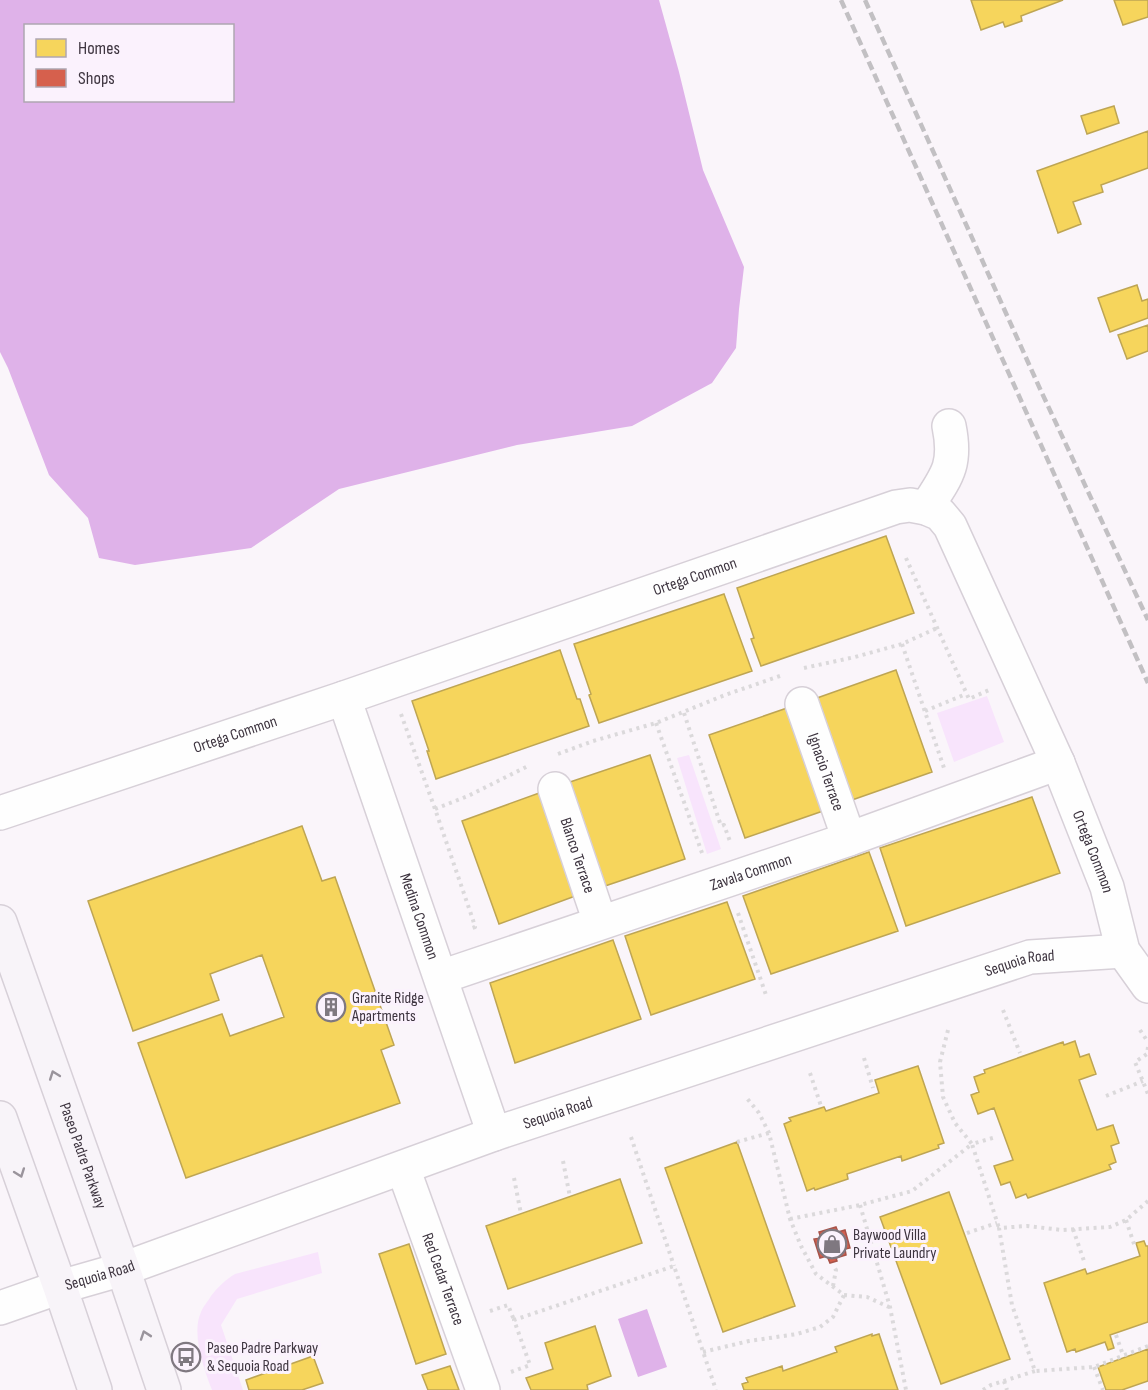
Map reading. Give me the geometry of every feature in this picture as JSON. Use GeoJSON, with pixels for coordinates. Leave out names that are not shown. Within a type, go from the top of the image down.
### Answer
{"type":"FeatureCollection","features":[{"type":"Feature","properties":{"kind":"main road","name":"Paseo Padre Parkway"},"geometry":{"type":"LineString","coordinates":[[0,922],[164,1390]]}},
{"type":"Feature","properties":{"kind":"main road"},"geometry":{"type":"LineString","coordinates":[[0,1118],[96,1390]]}},
{"type":"Feature","properties":{"kind":"street"},"geometry":{"type":"LineString","coordinates":[[926,508],[945,480],[951,464],[952,444],[949,426]]}},
{"type":"Feature","properties":{"kind":"street","name":"Ortega Common"},"geometry":{"type":"LineString","coordinates":[[0,813],[344,698],[896,507],[910,505],[940,514],[950,526],[1058,763],[1107,887],[1123,951]]}},
{"type":"Feature","properties":{"kind":"street","name":"Medina Common"},"geometry":{"type":"LineString","coordinates":[[344,698],[494,1134]]}},
{"type":"Feature","properties":{"kind":"street","name":"Ignacio Terrace"},"geometry":{"type":"LineString","coordinates":[[802,704],[849,838]]}},
{"type":"Feature","properties":{"kind":"street","name":"Zavala Common"},"geometry":{"type":"LineString","coordinates":[[441,978],[849,838],[1058,763]]}},
{"type":"Feature","properties":{"kind":"street","name":"Blanco Terrace"},"geometry":{"type":"LineString","coordinates":[[555,789],[600,922]]}},
{"type":"Feature","properties":{"kind":"street"},"geometry":{"type":"LineString","coordinates":[[1123,951],[1148,986]]}},
{"type":"Feature","properties":{"kind":"street","name":"Sequoia Road"},"geometry":{"type":"LineString","coordinates":[[0,1308],[60,1287],[123,1269],[494,1134],[1030,957],[1123,951]]}},
{"type":"Feature","properties":{"kind":"street","name":"Red Cedar Terrace"},"geometry":{"type":"LineString","coordinates":[[403,1168],[493,1382]]}},
{"type":"Feature","properties":{"kind":"path"},"geometry":{"type":"LineString","coordinates":[[906,558],[969,699],[994,687]]}},
{"type":"Feature","properties":{"kind":"path"},"geometry":{"type":"LineString","coordinates":[[799,670],[902,644],[937,628]]}},
{"type":"Feature","properties":{"kind":"path"},"geometry":{"type":"LineString","coordinates":[[902,644],[955,800]]}},
{"type":"Feature","properties":{"kind":"path"},"geometry":{"type":"LineString","coordinates":[[553,756],[593,741],[656,723],[725,695],[789,673]]}},
{"type":"Feature","properties":{"kind":"path"},"geometry":{"type":"LineString","coordinates":[[925,711],[966,694]]}},
{"type":"Feature","properties":{"kind":"path"},"geometry":{"type":"LineString","coordinates":[[356,730],[400,713],[475,927],[468,930]]}},
{"type":"Feature","properties":{"kind":"path"},"geometry":{"type":"LineString","coordinates":[[684,713],[721,826],[724,825],[727,880]]}},
{"type":"Feature","properties":{"kind":"path"},"geometry":{"type":"LineString","coordinates":[[656,723],[727,880],[767,998]]}},
{"type":"Feature","properties":{"kind":"path"},"geometry":{"type":"LineString","coordinates":[[435,809],[468,796],[534,764]]}},
{"type":"Feature","properties":{"kind":"path"},"geometry":{"type":"LineString","coordinates":[[1003,1010],[1020,1053]]}},
{"type":"Feature","properties":{"kind":"path"},"geometry":{"type":"LineString","coordinates":[[948,1030],[940,1062],[943,1097],[955,1123],[972,1144],[999,1228],[1012,1305],[1035,1371]]}},
{"type":"Feature","properties":{"kind":"path"},"geometry":{"type":"LineString","coordinates":[[1140,1030],[1148,1042]]}},
{"type":"Feature","properties":{"kind":"path"},"geometry":{"type":"LineString","coordinates":[[1148,1047],[1147,1054],[1135,1062],[1148,1094]]}},
{"type":"Feature","properties":{"kind":"path"},"geometry":{"type":"LineString","coordinates":[[864,1058],[873,1088]]}},
{"type":"Feature","properties":{"kind":"path"},"geometry":{"type":"LineString","coordinates":[[810,1073],[821,1106]]}},
{"type":"Feature","properties":{"kind":"path"},"geometry":{"type":"LineString","coordinates":[[1106,1096],[1143,1082]]}},
{"type":"Feature","properties":{"kind":"path"},"geometry":{"type":"LineString","coordinates":[[745,1096],[759,1113],[769,1133],[790,1219],[816,1274],[844,1295],[867,1298],[890,1307]]}},
{"type":"Feature","properties":{"kind":"path"},"geometry":{"type":"LineString","coordinates":[[737,1142],[769,1133]]}},
{"type":"Feature","properties":{"kind":"path"},"geometry":{"type":"LineString","coordinates":[[631,1137],[716,1390]]}},
{"type":"Feature","properties":{"kind":"path"},"geometry":{"type":"LineString","coordinates":[[790,1219],[860,1205],[912,1191],[972,1144],[996,1137]]}},
{"type":"Feature","properties":{"kind":"path"},"geometry":{"type":"LineString","coordinates":[[563,1161],[570,1197]]}},
{"type":"Feature","properties":{"kind":"path"},"geometry":{"type":"LineString","coordinates":[[514,1178],[521,1214]]}},
{"type":"Feature","properties":{"kind":"path"},"geometry":{"type":"LineString","coordinates":[[999,1228],[1027,1226],[1062,1230],[1110,1227],[1126,1220],[1148,1201]]}},
{"type":"Feature","properties":{"kind":"path"},"geometry":{"type":"LineString","coordinates":[[860,1205],[890,1307],[906,1390]]}},
{"type":"Feature","properties":{"kind":"path"},"geometry":{"type":"LineString","coordinates":[[1126,1220],[1135,1247]]}},
{"type":"Feature","properties":{"kind":"path"},"geometry":{"type":"LineString","coordinates":[[967,1233],[997,1223]]}},
{"type":"Feature","properties":{"kind":"path"},"geometry":{"type":"LineString","coordinates":[[1072,1229],[1085,1264]]}},
{"type":"Feature","properties":{"kind":"path"},"geometry":{"type":"LineString","coordinates":[[833,1265],[836,1270],[833,1286]]}},
{"type":"Feature","properties":{"kind":"path"},"geometry":{"type":"LineString","coordinates":[[493,1382],[530,1365],[514,1320],[674,1266]]}},
{"type":"Feature","properties":{"kind":"path"},"geometry":{"type":"LineString","coordinates":[[703,1352],[749,1341],[797,1334],[820,1327],[833,1317],[844,1295]]}},
{"type":"Feature","properties":{"kind":"path"},"geometry":{"type":"LineString","coordinates":[[1116,1335],[1123,1355]]}},
{"type":"Feature","properties":{"kind":"path"},"geometry":{"type":"LineString","coordinates":[[983,1390],[991,1385],[1035,1371],[1094,1367],[1148,1346]]}},
{"type":"Feature","properties":{"kind":"path"},"geometry":{"type":"LineString","coordinates":[[1094,1367],[1103,1390]]}},
{"type":"Feature","properties":{"kind":"path"},"geometry":{"type":"LineString","coordinates":[[1004,1381],[1007,1390]]}},
{"type":"Feature","properties":{"kind":"shaded area"},"geometry":{"type":"Polygon","coordinates":[[[0,0],[659,0],[703,170],[744,267],[736,348],[712,383],[632,426],[517,445],[339,489],[251,548],[135,565],[99,558],[88,518],[49,475],[0,352],[0,0]]]}},
{"type":"Feature","properties":{"kind":"shaded area"},"geometry":{"type":"Polygon","coordinates":[[[987,696],[1004,742],[954,762],[937,713],[987,696]]]}},
{"type":"Feature","properties":{"kind":"shaded area"},"geometry":{"type":"Polygon","coordinates":[[[689,755],[721,849],[707,854],[677,758],[689,755]]]}},
{"type":"Feature","properties":{"kind":"shaded area"},"geometry":{"type":"Polygon","coordinates":[[[318,1252],[322,1273],[237,1299],[221,1325],[243,1390],[212,1390],[200,1351],[197,1331],[201,1312],[211,1296],[235,1274],[318,1252]]]}},
{"type":"Feature","properties":{"kind":"shaded area"},"geometry":{"type":"Polygon","coordinates":[[[647,1309],[667,1367],[638,1377],[618,1319],[647,1309]]]}},
{"type":"Feature","properties":{"kind":"building: Homes"},"geometry":{"type":"Polygon","coordinates":[[[971,0],[1063,0],[1021,16],[1022,21],[1005,27],[1003,22],[981,30],[971,0]]]}},
{"type":"Feature","properties":{"kind":"building: Homes"},"geometry":{"type":"Polygon","coordinates":[[[1114,0],[1148,0],[1148,17],[1123,25],[1114,0]]]}},
{"type":"Feature","properties":{"kind":"building: Homes"},"geometry":{"type":"Polygon","coordinates":[[[1114,106],[1119,123],[1087,134],[1081,116],[1114,106]]]}},
{"type":"Feature","properties":{"kind":"building: Homes"},"geometry":{"type":"Polygon","coordinates":[[[1148,131],[1148,168],[1101,185],[1103,192],[1073,202],[1081,224],[1058,233],[1037,171],[1148,131]]]}},
{"type":"Feature","properties":{"kind":"building: Homes"},"geometry":{"type":"Polygon","coordinates":[[[1137,285],[1142,301],[1148,299],[1148,318],[1110,332],[1098,298],[1137,285]]]}},
{"type":"Feature","properties":{"kind":"building: Homes"},"geometry":{"type":"Polygon","coordinates":[[[1148,325],[1148,351],[1127,359],[1118,335],[1148,325]]]}},
{"type":"Feature","properties":{"kind":"building: Homes"},"geometry":{"type":"Polygon","coordinates":[[[886,536],[914,613],[761,666],[737,588],[886,536]]]}},
{"type":"Feature","properties":{"kind":"building: Homes"},"geometry":{"type":"Polygon","coordinates":[[[724,594],[752,671],[599,723],[574,644],[724,594]]]}},
{"type":"Feature","properties":{"kind":"building: Homes"},"geometry":{"type":"Polygon","coordinates":[[[560,650],[589,726],[436,779],[412,701],[560,650]]]}},
{"type":"Feature","properties":{"kind":"building: Homes"},"geometry":{"type":"Polygon","coordinates":[[[896,670],[932,772],[852,800],[817,698],[896,670]]]}},
{"type":"Feature","properties":{"kind":"building: Homes"},"geometry":{"type":"Polygon","coordinates":[[[787,708],[823,811],[745,838],[709,735],[787,708]]]}},
{"type":"Feature","properties":{"kind":"building: Homes"},"geometry":{"type":"Polygon","coordinates":[[[650,755],[685,859],[605,886],[570,782],[650,755]]]}},
{"type":"Feature","properties":{"kind":"building: Homes"},"geometry":{"type":"Polygon","coordinates":[[[542,792],[578,895],[499,924],[462,821],[542,792]]]}},
{"type":"Feature","properties":{"kind":"building: Homes"},"geometry":{"type":"Polygon","coordinates":[[[1032,797],[1060,873],[906,926],[880,848],[1032,797]]]}},
{"type":"Feature","properties":{"kind":"building: Homes","name":"Granite Ridge Apartments"},"geometry":{"type":"Polygon","coordinates":[[[302,826],[322,881],[335,877],[394,1045],[381,1050],[400,1103],[186,1178],[138,1043],[222,1014],[230,1036],[284,1017],[262,955],[210,974],[219,1000],[133,1031],[88,901],[302,826]]]}},
{"type":"Feature","properties":{"kind":"building: Homes"},"geometry":{"type":"Polygon","coordinates":[[[869,852],[898,931],[771,974],[743,896],[869,852]]]}},
{"type":"Feature","properties":{"kind":"building: Homes"},"geometry":{"type":"Polygon","coordinates":[[[727,902],[755,979],[651,1015],[625,936],[727,902]]]}},
{"type":"Feature","properties":{"kind":"building: Homes"},"geometry":{"type":"Polygon","coordinates":[[[613,940],[641,1019],[515,1063],[490,983],[613,940]]]}},
{"type":"Feature","properties":{"kind":"building: Homes"},"geometry":{"type":"Polygon","coordinates":[[[1075,1041],[1080,1057],[1089,1054],[1096,1074],[1079,1080],[1097,1130],[1113,1125],[1119,1143],[1111,1146],[1116,1162],[1109,1165],[1111,1169],[1028,1198],[1026,1194],[1016,1198],[1010,1182],[1001,1185],[994,1166],[1013,1160],[994,1108],[978,1114],[971,1095],[979,1092],[974,1077],[985,1073],[984,1070],[1063,1042],[1064,1045],[1075,1041]]]}},
{"type":"Feature","properties":{"kind":"building: Homes"},"geometry":{"type":"Polygon","coordinates":[[[918,1066],[944,1143],[938,1145],[939,1148],[902,1161],[901,1156],[847,1174],[848,1179],[807,1191],[784,1124],[791,1121],[789,1118],[824,1107],[826,1111],[879,1093],[875,1080],[918,1066]]]}},
{"type":"Feature","properties":{"kind":"building: Homes"},"geometry":{"type":"Polygon","coordinates":[[[737,1142],[795,1306],[723,1332],[665,1168],[737,1142]]]}},
{"type":"Feature","properties":{"kind":"building: Homes"},"geometry":{"type":"Polygon","coordinates":[[[620,1179],[642,1243],[508,1289],[486,1226],[620,1179]]]}},
{"type":"Feature","properties":{"kind":"building: Homes"},"geometry":{"type":"Polygon","coordinates":[[[949,1192],[1010,1359],[941,1384],[880,1217],[949,1192]]]}},
{"type":"Feature","properties":{"kind":"building: Homes"},"geometry":{"type":"Polygon","coordinates":[[[1144,1241],[1148,1246],[1148,1322],[1110,1335],[1114,1348],[1108,1350],[1105,1342],[1076,1352],[1075,1349],[1067,1352],[1044,1283],[1085,1269],[1087,1274],[1140,1256],[1136,1243],[1144,1241]]]}},
{"type":"Feature","properties":{"kind":"building: Homes"},"geometry":{"type":"Polygon","coordinates":[[[409,1244],[446,1354],[416,1364],[379,1254],[409,1244]]]}},
{"type":"Feature","properties":{"kind":"building: Homes"},"geometry":{"type":"Polygon","coordinates":[[[595,1326],[611,1376],[587,1385],[588,1390],[531,1390],[526,1378],[553,1369],[545,1343],[595,1326]]]}},
{"type":"Feature","properties":{"kind":"building: Homes"},"geometry":{"type":"Polygon","coordinates":[[[872,1334],[872,1336],[879,1334],[898,1390],[744,1390],[742,1384],[748,1382],[746,1378],[782,1366],[783,1371],[837,1352],[835,1347],[872,1334]]]}},
{"type":"Feature","properties":{"kind":"building: Homes"},"geometry":{"type":"Polygon","coordinates":[[[1148,1349],[1148,1381],[1122,1390],[1106,1390],[1098,1367],[1148,1349]]]}},
{"type":"Feature","properties":{"kind":"building: Homes"},"geometry":{"type":"Polygon","coordinates":[[[313,1356],[323,1383],[302,1390],[249,1390],[246,1380],[313,1356]]]}},
{"type":"Feature","properties":{"kind":"building: Homes"},"geometry":{"type":"Polygon","coordinates":[[[450,1366],[459,1390],[428,1390],[422,1375],[450,1366]]]}},
{"type":"Feature","properties":{"kind":"building: Shops","name":"Baywood Villa Private Laundry"},"geometry":{"type":"Polygon","coordinates":[[[836,1227],[838,1232],[845,1230],[850,1248],[845,1249],[846,1255],[830,1263],[827,1256],[820,1258],[814,1239],[821,1238],[819,1232],[836,1227]]]}},
{"type":"Feature","properties":{"kind":"railway"},"geometry":{"type":"LineString","coordinates":[[841,0],[1148,683]]}},
{"type":"Feature","properties":{"kind":"railway"},"geometry":{"type":"LineString","coordinates":[[865,0],[1041,391],[1148,620]]}},
{"type":"Feature","properties":{"kind":"place","name":"Granite Ridge Apartments"},"geometry":{"type":"Point","coordinates":[331,1007]}},
{"type":"Feature","properties":{"kind":"place","name":"Baywood Villa Private Laundry"},"geometry":{"type":"Point","coordinates":[832,1244]}},
{"type":"Feature","properties":{"kind":"place","name":"Paseo Padre Parkway & Sequoia Road"},"geometry":{"type":"Point","coordinates":[186,1357]}}]}
